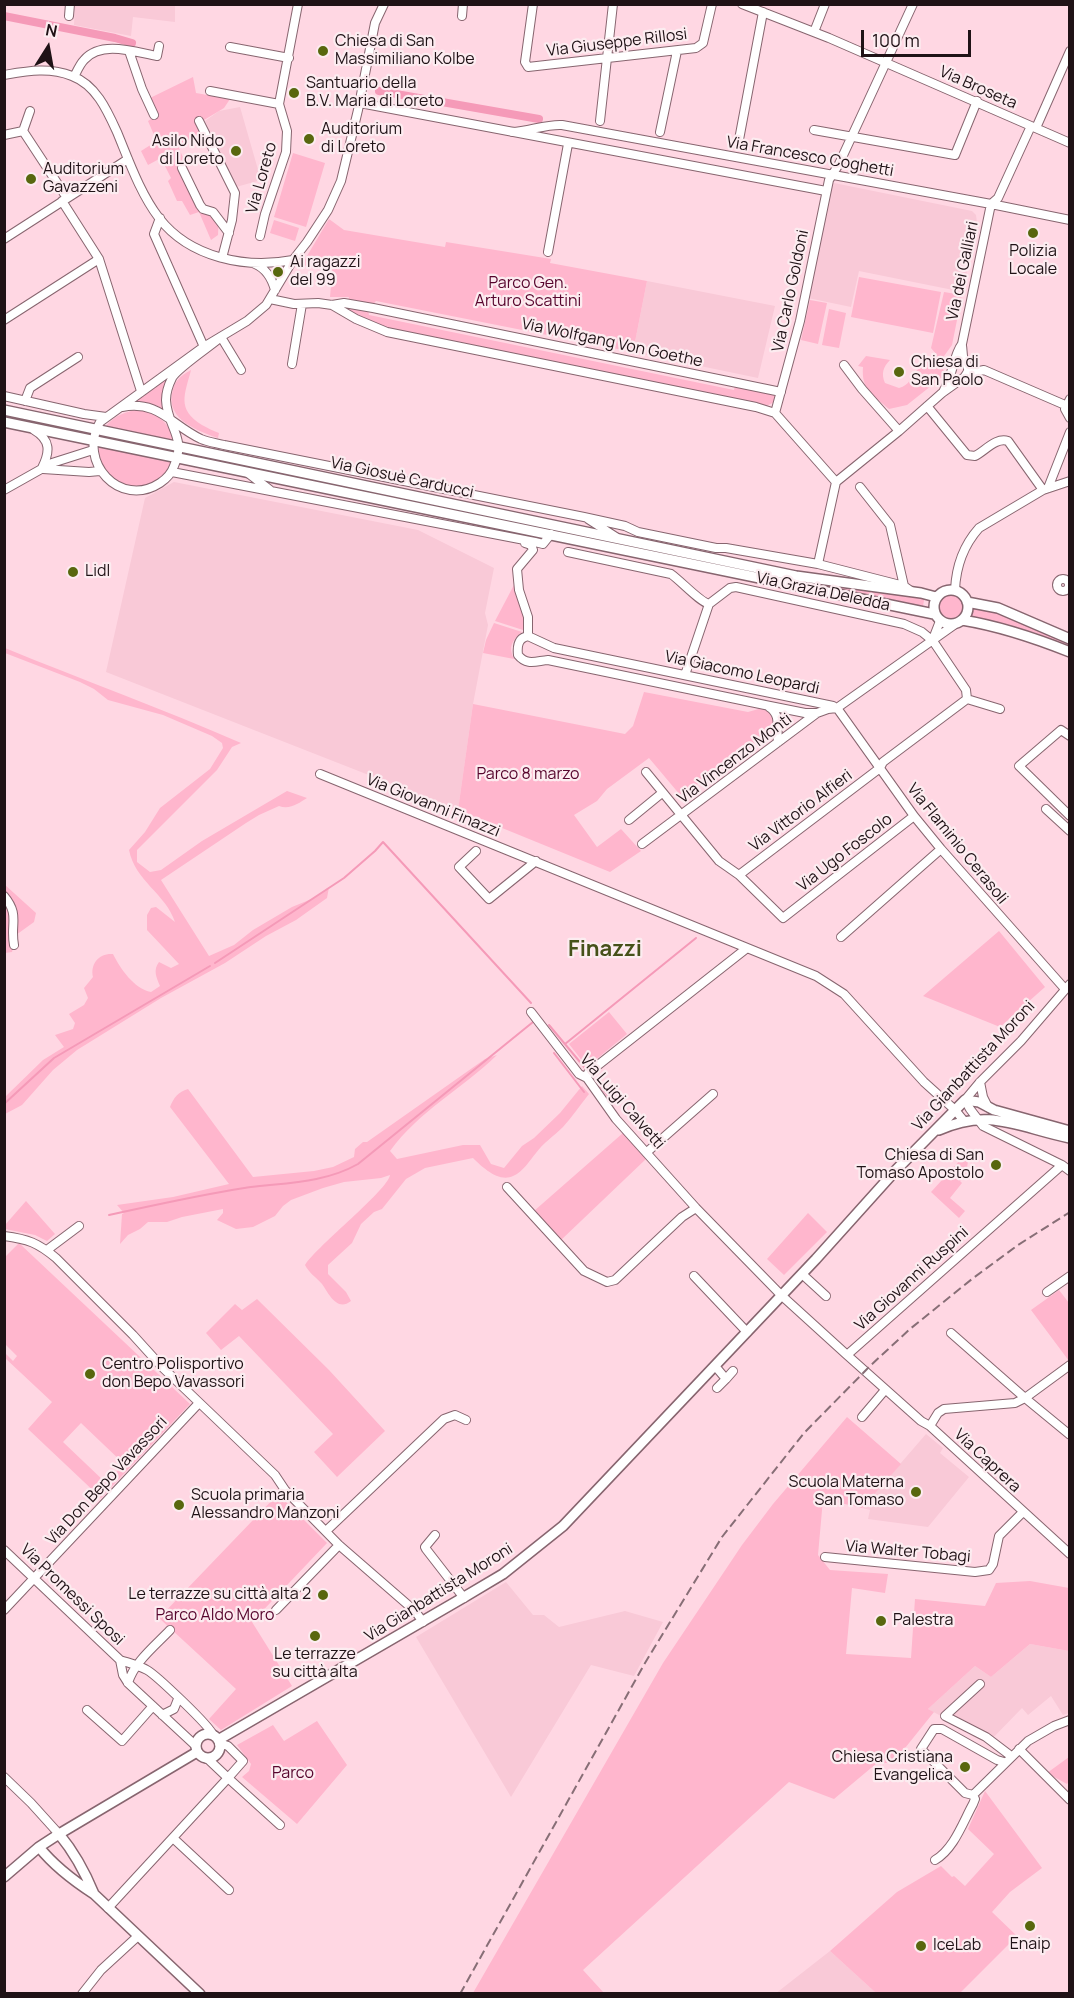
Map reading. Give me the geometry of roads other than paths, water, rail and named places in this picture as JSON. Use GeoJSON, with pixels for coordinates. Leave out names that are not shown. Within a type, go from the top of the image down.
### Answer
{"type":"FeatureCollection","features":[{"type":"Feature","properties":{"kind":"main road","name":"Via Giosuè Carducci"},"geometry":{"type":"LineString","coordinates":[[4,410],[796,576],[908,588],[936,597]]}},
{"type":"Feature","properties":{"kind":"main road","name":"Via Giosuè Carducci"},"geometry":{"type":"LineString","coordinates":[[4,422],[782,582],[958,623],[978,622],[1024,635],[1070,652]]}},
{"type":"Feature","properties":{"kind":"main road"},"geometry":{"type":"LineString","coordinates":[[937,618],[933,607],[936,597],[945,590],[955,590],[964,596],[967,602],[966,615],[958,623]]}},
{"type":"Feature","properties":{"kind":"main road"},"geometry":{"type":"LineString","coordinates":[[967,602],[998,608],[1070,639]]}},
{"type":"Feature","properties":{"kind":"main road"},"geometry":{"type":"LineString","coordinates":[[965,1100],[979,1102],[988,1107],[1070,1131]]}},
{"type":"Feature","properties":{"kind":"main road","name":"Via Gianbattista Moroni"},"geometry":{"type":"LineString","coordinates":[[217,1740],[423,1622],[462,1595],[503,1574],[563,1526],[802,1274],[896,1170],[965,1100]]}},
{"type":"Feature","properties":{"kind":"main road"},"geometry":{"type":"LineString","coordinates":[[934,1133],[954,1124],[977,1119],[1000,1120],[1070,1138]]}},
{"type":"Feature","properties":{"kind":"main road","name":"Via Gianbattista Moroni"},"geometry":{"type":"LineString","coordinates":[[208,1734],[217,1740],[219,1750],[215,1755],[209,1758],[199,1752],[199,1737],[208,1734]]}},
{"type":"Feature","properties":{"kind":"main road","name":"Via Gianbattista Moroni"},"geometry":{"type":"LineString","coordinates":[[4,1877],[58,1834],[199,1752]]}},
{"type":"Feature","properties":{"kind":"main road"},"geometry":{"type":"LineString","coordinates":[[58,1834],[69,1846],[94,1894]]}},
{"type":"Feature","properties":{"kind":"main road"},"geometry":{"type":"LineString","coordinates":[[39,1847],[75,1882],[94,1894],[200,1994]]}},
{"type":"Feature","properties":{"kind":"street"},"geometry":{"type":"LineString","coordinates":[[69,16],[70,4]]}},
{"type":"Feature","properties":{"kind":"street","name":"Via Loreto"},"geometry":{"type":"LineString","coordinates":[[260,236],[286,152],[287,131],[279,104],[298,4]]}},
{"type":"Feature","properties":{"kind":"street"},"geometry":{"type":"LineString","coordinates":[[221,337],[172,377],[166,399],[180,447],[172,472],[162,482],[148,489],[134,490],[119,487],[100,471],[93,450],[92,439],[100,422],[204,347],[247,321],[266,305],[335,196],[345,168],[375,23],[384,4]]}},
{"type":"Feature","properties":{"kind":"street"},"geometry":{"type":"LineString","coordinates":[[462,16],[463,4]]}},
{"type":"Feature","properties":{"kind":"street","name":"Via Giuseppe Rillosi"},"geometry":{"type":"LineString","coordinates":[[533,4],[525,62],[528,67],[696,48],[701,45],[712,4]]}},
{"type":"Feature","properties":{"kind":"street"},"geometry":{"type":"LineString","coordinates":[[600,122],[613,4]]}},
{"type":"Feature","properties":{"kind":"street","name":"Via Broseta"},"geometry":{"type":"LineString","coordinates":[[742,4],[885,62],[1070,143]]}},
{"type":"Feature","properties":{"kind":"street"},"geometry":{"type":"LineString","coordinates":[[814,32],[825,4]]}},
{"type":"Feature","properties":{"kind":"street","name":"Via Carlo Goldoni"},"geometry":{"type":"LineString","coordinates":[[775,413],[800,321],[826,192],[913,4]]}},
{"type":"Feature","properties":{"kind":"street"},"geometry":{"type":"LineString","coordinates":[[738,145],[763,12]]}},
{"type":"Feature","properties":{"kind":"street"},"geometry":{"type":"LineString","coordinates":[[74,76],[84,60],[101,49],[157,56],[159,46]]}},
{"type":"Feature","properties":{"kind":"street"},"geometry":{"type":"LineString","coordinates":[[230,47],[289,58]]}},
{"type":"Feature","properties":{"kind":"street"},"geometry":{"type":"LineString","coordinates":[[129,51],[154,115]]}},
{"type":"Feature","properties":{"kind":"street"},"geometry":{"type":"LineString","coordinates":[[660,132],[677,51]]}},
{"type":"Feature","properties":{"kind":"street"},"geometry":{"type":"LineString","coordinates":[[991,204],[998,198],[1070,51]]}},
{"type":"Feature","properties":{"kind":"street"},"geometry":{"type":"LineString","coordinates":[[4,75],[42,69],[74,76],[96,94],[106,108],[142,189],[160,218],[189,244],[222,258],[253,263],[268,264],[293,260]]}},
{"type":"Feature","properties":{"kind":"street"},"geometry":{"type":"LineString","coordinates":[[210,92],[279,104]]}},
{"type":"Feature","properties":{"kind":"street"},"geometry":{"type":"LineString","coordinates":[[814,130],[955,155],[977,101]]}},
{"type":"Feature","properties":{"kind":"street","name":"Via Francesco Coghetti"},"geometry":{"type":"LineString","coordinates":[[360,103],[826,192]]}},
{"type":"Feature","properties":{"kind":"street"},"geometry":{"type":"LineString","coordinates":[[23,131],[30,111]]}},
{"type":"Feature","properties":{"kind":"street"},"geometry":{"type":"LineString","coordinates":[[199,121],[235,193],[232,220],[222,258]]}},
{"type":"Feature","properties":{"kind":"street","name":"Via Francesco Coghetti"},"geometry":{"type":"LineString","coordinates":[[512,132],[562,125],[1070,220]]}},
{"type":"Feature","properties":{"kind":"street"},"geometry":{"type":"LineString","coordinates":[[546,127],[547,138]]}},
{"type":"Feature","properties":{"kind":"street"},"geometry":{"type":"LineString","coordinates":[[4,135],[23,131]]}},
{"type":"Feature","properties":{"kind":"street"},"geometry":{"type":"LineString","coordinates":[[23,131],[99,260],[141,391]]}},
{"type":"Feature","properties":{"kind":"street"},"geometry":{"type":"LineString","coordinates":[[548,252],[568,144]]}},
{"type":"Feature","properties":{"kind":"street"},"geometry":{"type":"LineString","coordinates":[[4,239],[128,159]]}},
{"type":"Feature","properties":{"kind":"street"},"geometry":{"type":"LineString","coordinates":[[182,168],[200,206],[213,212],[229,233]]}},
{"type":"Feature","properties":{"kind":"street","name":"Via dei Galliari"},"geometry":{"type":"LineString","coordinates":[[942,393],[950,380],[962,344],[991,204]]}},
{"type":"Feature","properties":{"kind":"street"},"geometry":{"type":"LineString","coordinates":[[160,218],[154,234],[204,347]]}},
{"type":"Feature","properties":{"kind":"street"},"geometry":{"type":"LineString","coordinates":[[4,320],[99,260]]}},
{"type":"Feature","properties":{"kind":"street"},"geometry":{"type":"LineString","coordinates":[[253,263],[261,266],[273,280],[275,290]]}},
{"type":"Feature","properties":{"kind":"street","name":"Via Wolfgang Von Goethe"},"geometry":{"type":"LineString","coordinates":[[270,298],[279,302],[332,305],[344,303],[373,308],[781,392]]}},
{"type":"Feature","properties":{"kind":"street"},"geometry":{"type":"LineString","coordinates":[[292,364],[302,304]]}},
{"type":"Feature","properties":{"kind":"street","name":"Via Wolfgang Von Goethe"},"geometry":{"type":"LineString","coordinates":[[332,305],[356,319],[387,332],[722,400],[775,413]]}},
{"type":"Feature","properties":{"kind":"street"},"geometry":{"type":"LineString","coordinates":[[221,337],[241,370]]}},
{"type":"Feature","properties":{"kind":"street","name":"Via dei Galliari"},"geometry":{"type":"LineString","coordinates":[[962,344],[966,363]]}},
{"type":"Feature","properties":{"kind":"street"},"geometry":{"type":"LineString","coordinates":[[25,400],[30,388],[78,357]]}},
{"type":"Feature","properties":{"kind":"street"},"geometry":{"type":"LineString","coordinates":[[961,361],[966,363],[968,370],[965,376],[958,377],[954,366],[961,361]]}},
{"type":"Feature","properties":{"kind":"street"},"geometry":{"type":"LineString","coordinates":[[844,364],[862,389],[899,431]]}},
{"type":"Feature","properties":{"kind":"street"},"geometry":{"type":"LineString","coordinates":[[818,564],[836,482],[965,376],[974,371],[984,370],[1067,402],[1066,413],[1070,418]]}},
{"type":"Feature","properties":{"kind":"street"},"geometry":{"type":"LineString","coordinates":[[4,396],[106,417]]}},
{"type":"Feature","properties":{"kind":"street","name":"Via Giosuè Carducci"},"geometry":{"type":"LineString","coordinates":[[121,407],[138,405],[160,411],[202,439],[224,445],[584,517],[625,526],[638,532],[716,548],[818,564],[908,588]]}},
{"type":"Feature","properties":{"kind":"street"},"geometry":{"type":"LineString","coordinates":[[927,406],[967,455],[975,456],[999,441],[1005,440],[1045,489]]}},
{"type":"Feature","properties":{"kind":"street"},"geometry":{"type":"LineString","coordinates":[[775,413],[836,482]]}},
{"type":"Feature","properties":{"kind":"street"},"geometry":{"type":"LineString","coordinates":[[28,427],[43,435],[47,444],[48,456],[41,469]]}},
{"type":"Feature","properties":{"kind":"street"},"geometry":{"type":"LineString","coordinates":[[1045,489],[1070,432]]}},
{"type":"Feature","properties":{"kind":"street"},"geometry":{"type":"LineString","coordinates":[[4,490],[41,469],[74,455],[93,450]]}},
{"type":"Feature","properties":{"kind":"street"},"geometry":{"type":"LineString","coordinates":[[41,469],[100,471]]}},
{"type":"Feature","properties":{"kind":"street","name":"Via Giosuè Carducci"},"geometry":{"type":"LineString","coordinates":[[172,472],[543,544]]}},
{"type":"Feature","properties":{"kind":"street","name":"Via Giosuè Carducci"},"geometry":{"type":"LineString","coordinates":[[247,472],[271,491]]}},
{"type":"Feature","properties":{"kind":"street"},"geometry":{"type":"LineString","coordinates":[[955,590],[960,560],[971,537],[979,528],[1045,489],[1070,481]]}},
{"type":"Feature","properties":{"kind":"street"},"geometry":{"type":"LineString","coordinates":[[860,487],[890,525],[908,588]]}},
{"type":"Feature","properties":{"kind":"street","name":"Via Giosuè Carducci"},"geometry":{"type":"LineString","coordinates":[[584,517],[617,539]]}},
{"type":"Feature","properties":{"kind":"street"},"geometry":{"type":"LineString","coordinates":[[517,573],[551,534]]}},
{"type":"Feature","properties":{"kind":"street"},"geometry":{"type":"LineString","coordinates":[[501,536],[531,544],[533,550],[517,569],[517,573]]}},
{"type":"Feature","properties":{"kind":"street"},"geometry":{"type":"LineString","coordinates":[[568,552],[671,574],[703,603],[709,604],[685,675]]}},
{"type":"Feature","properties":{"kind":"street","name":"Via Giacomo Leopardi"},"geometry":{"type":"LineString","coordinates":[[517,573],[519,590],[528,617],[528,636]]}},
{"type":"Feature","properties":{"kind":"street","name":"Via Grazia Deledda"},"geometry":{"type":"LineString","coordinates":[[709,604],[730,588],[736,587],[904,624],[922,632],[933,641]]}},
{"type":"Feature","properties":{"kind":"street"},"geometry":{"type":"LineString","coordinates":[[937,618],[933,641],[966,690],[967,699],[1000,709]]}},
{"type":"Feature","properties":{"kind":"street","name":"Via Giacomo Leopardi"},"geometry":{"type":"LineString","coordinates":[[818,713],[805,713],[548,660],[525,661],[518,655],[518,643],[528,636],[554,648],[837,708],[958,623]]}},
{"type":"Feature","properties":{"kind":"street","name":"Via Vittorio Alfieri"},"geometry":{"type":"LineString","coordinates":[[739,875],[967,699]]}},
{"type":"Feature","properties":{"kind":"street","name":"Via Giacomo Leopardi"},"geometry":{"type":"LineString","coordinates":[[765,705],[775,711],[778,742]]}},
{"type":"Feature","properties":{"kind":"street","name":"Via Vincenzo Monti"},"geometry":{"type":"LineString","coordinates":[[642,844],[818,713],[837,708]]}},
{"type":"Feature","properties":{"kind":"street","name":"Via Flaminio Cerasoli"},"geometry":{"type":"LineString","coordinates":[[837,708],[914,816],[941,849],[1067,986]]}},
{"type":"Feature","properties":{"kind":"street"},"geometry":{"type":"LineString","coordinates":[[1070,736],[1061,730],[1019,766],[1070,816]]}},
{"type":"Feature","properties":{"kind":"street"},"geometry":{"type":"LineString","coordinates":[[646,772],[719,861],[739,875]]}},
{"type":"Feature","properties":{"kind":"street","name":"Via Giovanni Finazzi"},"geometry":{"type":"LineString","coordinates":[[320,774],[816,976],[844,994],[924,1082],[955,1110],[964,1122]]}},
{"type":"Feature","properties":{"kind":"street"},"geometry":{"type":"LineString","coordinates":[[629,820],[662,793]]}},
{"type":"Feature","properties":{"kind":"street"},"geometry":{"type":"LineString","coordinates":[[1046,809],[1070,831]]}},
{"type":"Feature","properties":{"kind":"street","name":"Via Ugo Foscolo"},"geometry":{"type":"LineString","coordinates":[[739,875],[781,917],[793,911],[914,816]]}},
{"type":"Feature","properties":{"kind":"street"},"geometry":{"type":"LineString","coordinates":[[841,936],[941,849]]}},
{"type":"Feature","properties":{"kind":"street","name":"Via Giovanni Finazzi"},"geometry":{"type":"LineString","coordinates":[[476,851],[459,867],[489,899],[536,861]]}},
{"type":"Feature","properties":{"kind":"street"},"geometry":{"type":"LineString","coordinates":[[4,896],[12,905],[15,916],[12,936],[14,945]]}},
{"type":"Feature","properties":{"kind":"street"},"geometry":{"type":"LineString","coordinates":[[587,1078],[588,1073],[747,948]]}},
{"type":"Feature","properties":{"kind":"street","name":"Via Gianbattista Moroni"},"geometry":{"type":"LineString","coordinates":[[965,1100],[1021,1041],[1067,986]]}},
{"type":"Feature","properties":{"kind":"street","name":"Via Luigi Calvetti"},"geometry":{"type":"LineString","coordinates":[[531,1012],[579,1074],[587,1078],[616,1119],[696,1208],[782,1295]]}},
{"type":"Feature","properties":{"kind":"street"},"geometry":{"type":"LineString","coordinates":[[980,1082],[988,1107],[1000,1120],[1003,1136]]}},
{"type":"Feature","properties":{"kind":"street"},"geometry":{"type":"LineString","coordinates":[[647,1152],[713,1094]]}},
{"type":"Feature","properties":{"kind":"street"},"geometry":{"type":"LineString","coordinates":[[965,1100],[977,1119],[989,1129],[1066,1168]]}},
{"type":"Feature","properties":{"kind":"street","name":"Via Giovanni Ruspini"},"geometry":{"type":"LineString","coordinates":[[848,1355],[1047,1177],[1066,1168]]}},
{"type":"Feature","properties":{"kind":"street"},"geometry":{"type":"LineString","coordinates":[[507,1187],[584,1271],[607,1282],[615,1280],[682,1217],[696,1208]]}},
{"type":"Feature","properties":{"kind":"street"},"geometry":{"type":"LineString","coordinates":[[47,1250],[79,1226]]}},
{"type":"Feature","properties":{"kind":"street"},"geometry":{"type":"LineString","coordinates":[[4,1236],[30,1240],[47,1250],[162,1367],[275,1475],[285,1490],[339,1545],[415,1611],[423,1622]]}},
{"type":"Feature","properties":{"kind":"street"},"geometry":{"type":"LineString","coordinates":[[802,1274],[826,1296]]}},
{"type":"Feature","properties":{"kind":"street"},"geometry":{"type":"LineString","coordinates":[[694,1276],[747,1332]]}},
{"type":"Feature","properties":{"kind":"street"},"geometry":{"type":"LineString","coordinates":[[1047,1292],[1070,1276]]}},
{"type":"Feature","properties":{"kind":"street"},"geometry":{"type":"LineString","coordinates":[[782,1295],[848,1355]]}},
{"type":"Feature","properties":{"kind":"street"},"geometry":{"type":"LineString","coordinates":[[951,1333],[1070,1435]]}},
{"type":"Feature","properties":{"kind":"street","name":"Via Caprera"},"geometry":{"type":"LineString","coordinates":[[848,1355],[885,1390],[930,1426],[1070,1554]]}},
{"type":"Feature","properties":{"kind":"street"},"geometry":{"type":"LineString","coordinates":[[930,1426],[938,1413],[944,1409],[1016,1402],[1070,1365]]}},
{"type":"Feature","properties":{"kind":"street"},"geometry":{"type":"LineString","coordinates":[[715,1366],[726,1379]]}},
{"type":"Feature","properties":{"kind":"street"},"geometry":{"type":"LineString","coordinates":[[717,1389],[733,1371]]}},
{"type":"Feature","properties":{"kind":"street"},"geometry":{"type":"LineString","coordinates":[[862,1418],[885,1390]]}},
{"type":"Feature","properties":{"kind":"street","name":"Via Don Bepo Vavassori"},"geometry":{"type":"LineString","coordinates":[[4,1610],[199,1402]]}},
{"type":"Feature","properties":{"kind":"street"},"geometry":{"type":"LineString","coordinates":[[326,1531],[444,1419],[455,1414],[466,1420]]}},
{"type":"Feature","properties":{"kind":"street","name":"Via Walter Tobagi"},"geometry":{"type":"LineString","coordinates":[[825,1557],[975,1572],[989,1570],[993,1564],[999,1536],[1023,1512]]}},
{"type":"Feature","properties":{"kind":"street","name":"Via Gianbattista Moroni"},"geometry":{"type":"LineString","coordinates":[[435,1535],[425,1547],[462,1595]]}},
{"type":"Feature","properties":{"kind":"street"},"geometry":{"type":"LineString","coordinates":[[276,1610],[339,1545]]}},
{"type":"Feature","properties":{"kind":"street","name":"Via Promessi Sposi"},"geometry":{"type":"LineString","coordinates":[[4,1550],[120,1660],[149,1671],[201,1719],[217,1740],[228,1746],[243,1761],[228,1778]]}},
{"type":"Feature","properties":{"kind":"street"},"geometry":{"type":"LineString","coordinates":[[128,1683],[143,1658],[170,1630]]}},
{"type":"Feature","properties":{"kind":"street","name":"Via Promessi Sposi"},"geometry":{"type":"LineString","coordinates":[[120,1660],[123,1675],[128,1683],[199,1752],[280,1825]]}},
{"type":"Feature","properties":{"kind":"street"},"geometry":{"type":"LineString","coordinates":[[980,1684],[945,1716],[986,1737],[1011,1756]]}},
{"type":"Feature","properties":{"kind":"street"},"geometry":{"type":"LineString","coordinates":[[162,1715],[174,1709],[178,1699]]}},
{"type":"Feature","properties":{"kind":"street"},"geometry":{"type":"LineString","coordinates":[[87,1710],[122,1741],[153,1706]]}},
{"type":"Feature","properties":{"kind":"street"},"geometry":{"type":"LineString","coordinates":[[973,1795],[1011,1756],[1038,1734],[1070,1720]]}},
{"type":"Feature","properties":{"kind":"street"},"geometry":{"type":"LineString","coordinates":[[973,1795],[965,1793],[922,1751],[921,1746],[934,1730],[942,1729],[997,1760],[1005,1762]]}},
{"type":"Feature","properties":{"kind":"street"},"geometry":{"type":"LineString","coordinates":[[1019,1749],[1070,1800]]}},
{"type":"Feature","properties":{"kind":"street"},"geometry":{"type":"LineString","coordinates":[[4,1778],[31,1803],[58,1834]]}},
{"type":"Feature","properties":{"kind":"street"},"geometry":{"type":"LineString","coordinates":[[108,1908],[228,1778]]}},
{"type":"Feature","properties":{"kind":"street"},"geometry":{"type":"LineString","coordinates":[[935,1860],[950,1847],[973,1804],[975,1799],[973,1795]]}},
{"type":"Feature","properties":{"kind":"street"},"geometry":{"type":"LineString","coordinates":[[173,1838],[230,1890]]}},
{"type":"Feature","properties":{"kind":"street"},"geometry":{"type":"LineString","coordinates":[[82,1994],[101,1970],[138,1936]]}},
{"type":"Feature","properties":{"kind":"waterway"},"geometry":{"type":"LineString","coordinates":[[4,16],[132,43]]}},
{"type":"Feature","properties":{"kind":"waterway"},"geometry":{"type":"LineString","coordinates":[[379,91],[539,119]]}},
{"type":"Feature","properties":{"kind":"waterway"},"geometry":{"type":"LineString","coordinates":[[215,963],[344,878],[383,842],[531,1003]]}},
{"type":"Feature","properties":{"kind":"waterway"},"geometry":{"type":"LineString","coordinates":[[565,1044],[696,938]]}},
{"type":"Feature","properties":{"kind":"waterway"},"geometry":{"type":"LineString","coordinates":[[4,1104],[54,1058],[210,966]]}},
{"type":"Feature","properties":{"kind":"waterway"},"geometry":{"type":"LineString","coordinates":[[109,1215],[248,1187],[312,1180],[343,1171],[358,1164],[533,1022]]}},
{"type":"Feature","properties":{"kind":"waterway"},"geometry":{"type":"LineString","coordinates":[[549,1025],[585,1068]]}},
{"type":"Feature","properties":{"kind":"waterway"},"geometry":{"type":"LineString","coordinates":[[554,1053],[584,1092]]}},
{"type":"Feature","properties":{"kind":"waterway"},"geometry":{"type":"LineString","coordinates":[[596,1081],[610,1098]]}},
{"type":"Feature","properties":{"kind":"railway"},"geometry":{"type":"LineString","coordinates":[[460,1994],[645,1663],[722,1537],[804,1433],[871,1365],[910,1329],[972,1279],[1018,1245],[1070,1212]]}},
{"type":"Feature","properties":{"kind":"place","name":"Chiesa di San Massimiliano Kolbe"},"geometry":{"type":"Point","coordinates":[323,51]}},
{"type":"Feature","properties":{"kind":"place","name":"Santuario della B.V. Maria di Loreto"},"geometry":{"type":"Point","coordinates":[294,93]}},
{"type":"Feature","properties":{"kind":"place","name":"Auditorium di Loreto"},"geometry":{"type":"Point","coordinates":[309,139]}},
{"type":"Feature","properties":{"kind":"place","name":"Asilo Nido di Loreto"},"geometry":{"type":"Point","coordinates":[236,151]}},
{"type":"Feature","properties":{"kind":"place","name":"Auditorium Gavazzeni"},"geometry":{"type":"Point","coordinates":[31,179]}},
{"type":"Feature","properties":{"kind":"place","name":"Polizia Locale"},"geometry":{"type":"Point","coordinates":[1033,233]}},
{"type":"Feature","properties":{"kind":"place","name":"Ai ragazzi del 99"},"geometry":{"type":"Point","coordinates":[278,272]}},
{"type":"Feature","properties":{"kind":"place","name":"Chiesa di San Paolo"},"geometry":{"type":"Point","coordinates":[899,372]}},
{"type":"Feature","properties":{"kind":"place","name":"Lidl"},"geometry":{"type":"Point","coordinates":[73,572]}},
{"type":"Feature","properties":{"kind":"place","name":"Chiesa di San Tomaso Apostolo"},"geometry":{"type":"Point","coordinates":[996,1165]}},
{"type":"Feature","properties":{"kind":"place","name":"Centro Polisportivo don Bepo Vavassori"},"geometry":{"type":"Point","coordinates":[90,1374]}},
{"type":"Feature","properties":{"kind":"place","name":"Scuola Materna San Tomaso"},"geometry":{"type":"Point","coordinates":[916,1492]}},
{"type":"Feature","properties":{"kind":"place","name":"Scuola primaria Alessandro Manzoni"},"geometry":{"type":"Point","coordinates":[179,1505]}},
{"type":"Feature","properties":{"kind":"place","name":"Le terrazze su città alta 2"},"geometry":{"type":"Point","coordinates":[323,1595]}},
{"type":"Feature","properties":{"kind":"place","name":"Palestra"},"geometry":{"type":"Point","coordinates":[881,1621]}},
{"type":"Feature","properties":{"kind":"place","name":"Le terrazze su città alta"},"geometry":{"type":"Point","coordinates":[315,1636]}},
{"type":"Feature","properties":{"kind":"place","name":"Chiesa Cristiana Evangelica"},"geometry":{"type":"Point","coordinates":[965,1767]}},
{"type":"Feature","properties":{"kind":"place","name":"Enaip"},"geometry":{"type":"Point","coordinates":[1030,1926]}},
{"type":"Feature","properties":{"kind":"place","name":"IceLab"},"geometry":{"type":"Point","coordinates":[921,1946]}},
{"type":"Feature","properties":{"kind":"district","name":"Finazzi"},"geometry":{"type":"Point","coordinates":[605,950]}},
{"type":"Feature","properties":{"kind":"park label","name":"Parco Gen. Arturo Scattini"},"geometry":{"type":"Point","coordinates":[528,293]}},
{"type":"Feature","properties":{"kind":"park label","name":"Parco 8 marzo"},"geometry":{"type":"Point","coordinates":[528,775]}},
{"type":"Feature","properties":{"kind":"park label","name":"Parco Aldo Moro"},"geometry":{"type":"Point","coordinates":[215,1616]}},
{"type":"Feature","properties":{"kind":"park label","name":"Parco"},"geometry":{"type":"Point","coordinates":[293,1774]}}]}
